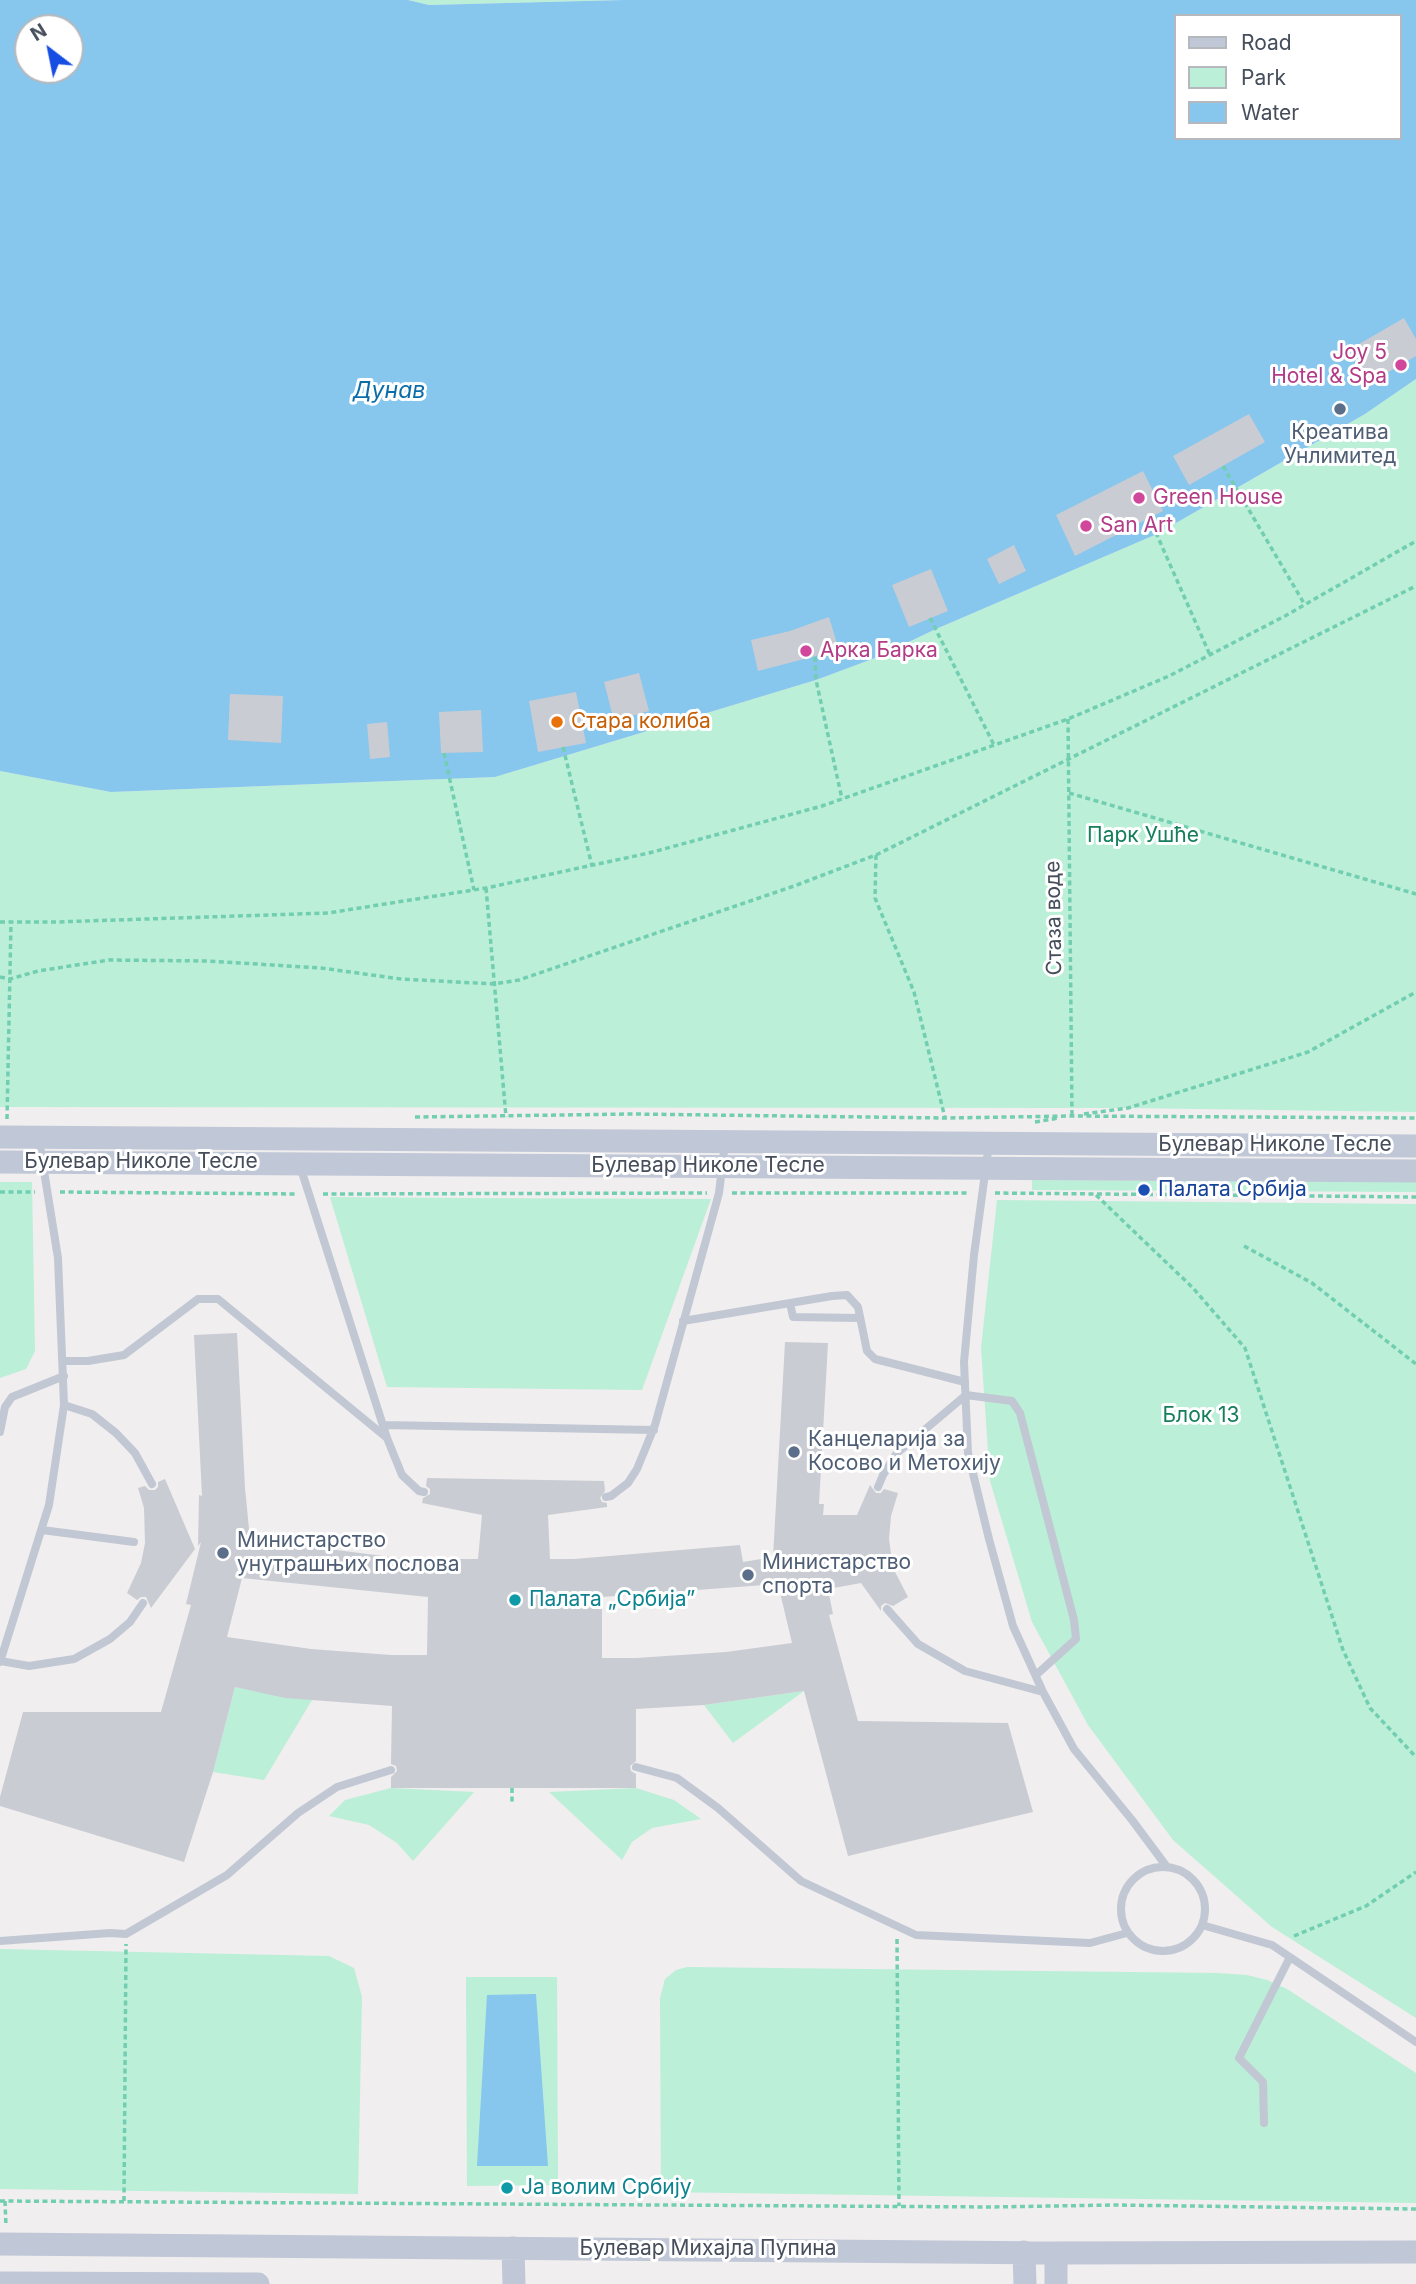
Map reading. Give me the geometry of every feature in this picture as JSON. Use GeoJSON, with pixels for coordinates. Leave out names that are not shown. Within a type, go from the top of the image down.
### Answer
{"type":"FeatureCollection","features":[{"type":"Feature","properties":{"kind":"main road","name":"Булевар Николе Тесле"},"geometry":{"type":"LineString","coordinates":[[5,1126],[39,1138],[1416,1146]]}},
{"type":"Feature","properties":{"kind":"main road","name":"Булевар Николе Тесле"},"geometry":{"type":"LineString","coordinates":[[0,1162],[1416,1171]]}},
{"type":"Feature","properties":{"kind":"main road","name":"Булевар Михајла Пупина"},"geometry":{"type":"LineString","coordinates":[[0,2244],[1056,2253],[1416,2252]]}},
{"type":"Feature","properties":{"kind":"main road"},"geometry":{"type":"LineString","coordinates":[[513,2248],[514,2284]]}},
{"type":"Feature","properties":{"kind":"main road"},"geometry":{"type":"LineString","coordinates":[[1024,2252],[1025,2284]]}},
{"type":"Feature","properties":{"kind":"main road"},"geometry":{"type":"LineString","coordinates":[[1056,2253],[1056,2284]]}},
{"type":"Feature","properties":{"kind":"main road"},"geometry":{"type":"LineString","coordinates":[[0,2283],[258,2284]]}},
{"type":"Feature","properties":{"kind":"lane"},"geometry":{"type":"LineString","coordinates":[[39,1138],[58,1258],[64,1405],[50,1505],[0,1662],[29,1667],[74,1659],[110,1639],[130,1622],[143,1604]]}},
{"type":"Feature","properties":{"kind":"lane"},"geometry":{"type":"LineString","coordinates":[[300,1139],[299,1163],[387,1438],[402,1475],[419,1491],[424,1492]]}},
{"type":"Feature","properties":{"kind":"lane"},"geometry":{"type":"LineString","coordinates":[[606,1497],[628,1483],[637,1469],[653,1430],[719,1193],[725,1142]]}},
{"type":"Feature","properties":{"kind":"lane"},"geometry":{"type":"LineString","coordinates":[[989,1143],[964,1362],[968,1453],[989,1539],[1013,1626],[1074,1749],[1167,1867]]}},
{"type":"Feature","properties":{"kind":"lane"},"geometry":{"type":"LineString","coordinates":[[683,1321],[847,1295],[858,1307],[867,1351],[875,1359],[965,1382]]}},
{"type":"Feature","properties":{"kind":"lane"},"geometry":{"type":"LineString","coordinates":[[63,1361],[124,1355],[198,1299],[218,1299],[387,1438]]}},
{"type":"Feature","properties":{"kind":"lane"},"geometry":{"type":"LineString","coordinates":[[790,1303],[793,1317],[860,1318]]}},
{"type":"Feature","properties":{"kind":"lane"},"geometry":{"type":"LineString","coordinates":[[0,1432],[5,1407],[12,1397],[64,1376]]}},
{"type":"Feature","properties":{"kind":"lane"},"geometry":{"type":"LineString","coordinates":[[878,1487],[897,1453],[966,1395],[1012,1401],[1020,1413],[1074,1620],[1076,1639],[1036,1675]]}},
{"type":"Feature","properties":{"kind":"lane"},"geometry":{"type":"LineString","coordinates":[[64,1405],[92,1414],[116,1433],[135,1453],[152,1484]]}},
{"type":"Feature","properties":{"kind":"lane"},"geometry":{"type":"LineString","coordinates":[[383,1425],[653,1430]]}},
{"type":"Feature","properties":{"kind":"lane"},"geometry":{"type":"LineString","coordinates":[[43,1530],[134,1542]]}},
{"type":"Feature","properties":{"kind":"lane"},"geometry":{"type":"LineString","coordinates":[[887,1609],[918,1644],[965,1671],[1044,1692]]}},
{"type":"Feature","properties":{"kind":"lane"},"geometry":{"type":"LineString","coordinates":[[636,1766],[677,1778],[718,1808],[801,1881],[916,1935],[1090,1943],[1127,1933]]}},
{"type":"Feature","properties":{"kind":"lane"},"geometry":{"type":"LineString","coordinates":[[0,1938],[126,1934],[226,1875],[298,1813],[337,1787],[391,1770]]}},
{"type":"Feature","properties":{"kind":"lane"},"geometry":{"type":"LineString","coordinates":[[1167,1867],[1182,1872],[1194,1881],[1202,1894],[1202,1925],[1188,1942],[1167,1951],[1152,1950],[1138,1944],[1127,1933],[1121,1919],[1121,1902],[1126,1888],[1137,1875],[1151,1868],[1167,1867]]}},
{"type":"Feature","properties":{"kind":"lane"},"geometry":{"type":"LineString","coordinates":[[1202,1925],[1272,1945],[1416,2042]]}},
{"type":"Feature","properties":{"kind":"lane"},"geometry":{"type":"LineString","coordinates":[[1264,2123],[1263,2082],[1239,2058],[1290,1957]]}},
{"type":"Feature","properties":{"kind":"path"},"geometry":{"type":"LineString","coordinates":[[1223,466],[1305,605]]}},
{"type":"Feature","properties":{"kind":"path"},"geometry":{"type":"LineString","coordinates":[[1149,517],[1210,655]]}},
{"type":"Feature","properties":{"kind":"path"},"geometry":{"type":"LineString","coordinates":[[0,922],[328,913],[486,888],[649,853],[842,799],[1068,719],[1169,676],[1305,605],[1416,541]]}},
{"type":"Feature","properties":{"kind":"path"},"geometry":{"type":"LineString","coordinates":[[0,976],[10,979],[38,971],[109,961],[207,961],[321,968],[401,979],[494,984],[519,980],[794,886],[876,855],[1416,586]]}},
{"type":"Feature","properties":{"kind":"path"},"geometry":{"type":"LineString","coordinates":[[930,618],[994,745]]}},
{"type":"Feature","properties":{"kind":"path"},"geometry":{"type":"LineString","coordinates":[[815,657],[816,680],[842,799]]}},
{"type":"Feature","properties":{"kind":"path","name":"Стаза воде"},"geometry":{"type":"LineString","coordinates":[[1068,719],[1072,1116]]}},
{"type":"Feature","properties":{"kind":"path"},"geometry":{"type":"LineString","coordinates":[[563,747],[592,866]]}},
{"type":"Feature","properties":{"kind":"path"},"geometry":{"type":"LineString","coordinates":[[444,753],[474,890]]}},
{"type":"Feature","properties":{"kind":"path"},"geometry":{"type":"LineString","coordinates":[[1069,793],[1416,894]]}},
{"type":"Feature","properties":{"kind":"path"},"geometry":{"type":"LineString","coordinates":[[876,855],[876,898],[914,992],[945,1118]]}},
{"type":"Feature","properties":{"kind":"path"},"geometry":{"type":"LineString","coordinates":[[486,888],[506,1116]]}},
{"type":"Feature","properties":{"kind":"path"},"geometry":{"type":"LineString","coordinates":[[5,1126],[11,922]]}},
{"type":"Feature","properties":{"kind":"path"},"geometry":{"type":"LineString","coordinates":[[1024,1123],[1128,1108],[1308,1052],[1416,992]]}},
{"type":"Feature","properties":{"kind":"path"},"geometry":{"type":"LineString","coordinates":[[408,1117],[633,1114],[945,1118],[1416,1118]]}},
{"type":"Feature","properties":{"kind":"path"},"geometry":{"type":"LineString","coordinates":[[0,1118],[5,1126]]}},
{"type":"Feature","properties":{"kind":"path"},"geometry":{"type":"LineString","coordinates":[[0,1192],[982,1193],[1416,1197]]}},
{"type":"Feature","properties":{"kind":"path"},"geometry":{"type":"LineString","coordinates":[[1095,1194],[1194,1288],[1245,1348],[1343,1650],[1370,1708],[1416,1757]]}},
{"type":"Feature","properties":{"kind":"path"},"geometry":{"type":"LineString","coordinates":[[1244,1246],[1312,1283],[1416,1364]]}},
{"type":"Feature","properties":{"kind":"path"},"geometry":{"type":"LineString","coordinates":[[512,1788],[512,1805]]}},
{"type":"Feature","properties":{"kind":"path"},"geometry":{"type":"LineString","coordinates":[[1294,1936],[1366,1906],[1416,1872]]}},
{"type":"Feature","properties":{"kind":"path"},"geometry":{"type":"LineString","coordinates":[[897,1926],[899,2206]]}},
{"type":"Feature","properties":{"kind":"path"},"geometry":{"type":"LineString","coordinates":[[124,2201],[126,1934]]}},
{"type":"Feature","properties":{"kind":"path"},"geometry":{"type":"LineString","coordinates":[[0,2201],[899,2206],[1115,2204],[1416,2209]]}},
{"type":"Feature","properties":{"kind":"green space"},"geometry":{"type":"Polygon","coordinates":[[[408,0],[624,0],[429,5],[408,0]]]}},
{"type":"Feature","properties":{"kind":"green space","name":"Парк Ушће"},"geometry":{"type":"Polygon","coordinates":[[[1416,379],[1416,1112],[1128,1108],[0,1107],[0,771],[111,792],[495,777],[816,680],[875,658],[1157,534],[1365,414],[1416,379]]]}},
{"type":"Feature","properties":{"kind":"green space"},"geometry":{"type":"Polygon","coordinates":[[[1032,1180],[1416,1182],[1416,1192],[1032,1190],[1032,1180]]]}},
{"type":"Feature","properties":{"kind":"green space"},"geometry":{"type":"Polygon","coordinates":[[[0,1182],[32,1182],[35,1351],[26,1369],[0,1378],[0,1182]]]}},
{"type":"Feature","properties":{"kind":"green space"},"geometry":{"type":"Polygon","coordinates":[[[330,1197],[711,1199],[642,1390],[387,1387],[330,1197]]]}},
{"type":"Feature","properties":{"kind":"green space","name":"Блок 13"},"geometry":{"type":"Polygon","coordinates":[[[997,1200],[1416,1204],[1416,2018],[1272,1927],[1173,1840],[1088,1725],[1032,1622],[990,1481],[981,1348],[997,1200]]]}},
{"type":"Feature","properties":{"kind":"green space"},"geometry":{"type":"Polygon","coordinates":[[[235,1687],[312,1700],[264,1780],[213,1772],[235,1687]]]}},
{"type":"Feature","properties":{"kind":"green space"},"geometry":{"type":"Polygon","coordinates":[[[804,1691],[733,1743],[704,1705],[804,1691]]]}},
{"type":"Feature","properties":{"kind":"green space"},"geometry":{"type":"Polygon","coordinates":[[[391,1788],[474,1792],[413,1861],[397,1843],[369,1825],[329,1816],[345,1800],[391,1788]]]}},
{"type":"Feature","properties":{"kind":"green space"},"geometry":{"type":"Polygon","coordinates":[[[636,1788],[674,1800],[701,1819],[652,1828],[632,1842],[622,1860],[549,1792],[636,1788]]]}},
{"type":"Feature","properties":{"kind":"green space"},"geometry":{"type":"Polygon","coordinates":[[[0,1949],[329,1956],[354,1968],[362,1997],[358,2194],[0,2189],[0,1949]]]}},
{"type":"Feature","properties":{"kind":"green space"},"geometry":{"type":"Polygon","coordinates":[[[687,1967],[1217,1973],[1247,1975],[1267,1980],[1287,1989],[1416,2073],[1416,2203],[661,2192],[660,1998],[665,1979],[676,1970],[687,1967]]]}},
{"type":"Feature","properties":{"kind":"green space"},"geometry":{"type":"Polygon","coordinates":[[[466,1977],[557,1977],[558,2185],[467,2186],[466,1977]]]}},
{"type":"Feature","properties":{"kind":"water","name":"Дунав"},"geometry":{"type":"Polygon","coordinates":[[[0,0],[408,0],[429,5],[624,0],[1416,0],[1416,379],[1365,414],[1157,534],[875,658],[816,680],[495,777],[111,792],[0,771],[0,0]]]}},
{"type":"Feature","properties":{"kind":"water"},"geometry":{"type":"Polygon","coordinates":[[[536,1994],[548,2166],[477,2166],[487,1995],[536,1994]]]}},
{"type":"Feature","properties":{"kind":"building"},"geometry":{"type":"Polygon","coordinates":[[[1404,318],[1416,339],[1416,356],[1371,382],[1352,348],[1404,318]]]}},
{"type":"Feature","properties":{"kind":"building"},"geometry":{"type":"Polygon","coordinates":[[[1249,414],[1265,442],[1189,485],[1173,456],[1249,414]]]}},
{"type":"Feature","properties":{"kind":"building"},"geometry":{"type":"Polygon","coordinates":[[[1143,471],[1163,511],[1075,556],[1056,515],[1143,471]]]}},
{"type":"Feature","properties":{"kind":"building"},"geometry":{"type":"Polygon","coordinates":[[[1014,545],[1026,571],[999,584],[987,559],[1014,545]]]}},
{"type":"Feature","properties":{"kind":"building"},"geometry":{"type":"Polygon","coordinates":[[[931,569],[948,611],[909,627],[892,585],[931,569]]]}},
{"type":"Feature","properties":{"kind":"building"},"geometry":{"type":"Polygon","coordinates":[[[829,617],[839,650],[758,671],[751,640],[790,631],[829,617]]]}},
{"type":"Feature","properties":{"kind":"building"},"geometry":{"type":"Polygon","coordinates":[[[639,673],[649,711],[614,721],[604,682],[639,673]]]}},
{"type":"Feature","properties":{"kind":"building","name":"Стара колиба"},"geometry":{"type":"Polygon","coordinates":[[[576,692],[586,743],[538,752],[529,701],[576,692]]]}},
{"type":"Feature","properties":{"kind":"building"},"geometry":{"type":"Polygon","coordinates":[[[230,694],[283,696],[281,743],[228,740],[230,694]]]}},
{"type":"Feature","properties":{"kind":"building"},"geometry":{"type":"Polygon","coordinates":[[[481,710],[483,752],[441,753],[439,712],[481,710]]]}},
{"type":"Feature","properties":{"kind":"building"},"geometry":{"type":"Polygon","coordinates":[[[387,722],[390,757],[370,759],[367,724],[387,722]]]}},
{"type":"Feature","properties":{"kind":"building","name":"Палата „Србија”"},"geometry":{"type":"Polygon","coordinates":[[[237,1333],[250,1539],[407,1559],[478,1559],[482,1515],[422,1503],[423,1498],[430,1494],[430,1489],[426,1486],[427,1478],[604,1481],[605,1491],[600,1498],[607,1503],[607,1507],[548,1515],[550,1559],[740,1545],[743,1562],[773,1557],[785,1342],[828,1343],[819,1504],[824,1504],[823,1515],[857,1515],[870,1485],[876,1493],[881,1493],[884,1489],[898,1493],[891,1516],[889,1539],[893,1568],[908,1597],[893,1606],[885,1603],[881,1606],[881,1611],[861,1583],[828,1589],[833,1614],[829,1615],[858,1721],[1008,1723],[1033,1812],[848,1856],[804,1691],[704,1705],[636,1709],[636,1761],[630,1766],[631,1771],[636,1774],[636,1788],[391,1788],[391,1777],[397,1771],[396,1766],[391,1764],[392,1706],[285,1698],[235,1687],[213,1772],[184,1862],[0,1806],[0,1797],[23,1712],[161,1712],[191,1605],[186,1604],[201,1542],[198,1546],[199,1495],[202,1496],[194,1335],[237,1333]],[[242,1578],[227,1637],[311,1649],[427,1655],[428,1597],[242,1578]],[[778,1584],[602,1597],[602,1658],[726,1652],[792,1643],[778,1584]]]}},
{"type":"Feature","properties":{"kind":"building"},"geometry":{"type":"Polygon","coordinates":[[[165,1479],[195,1549],[151,1608],[146,1597],[137,1600],[127,1593],[141,1563],[145,1543],[144,1508],[138,1488],[145,1486],[149,1490],[155,1490],[158,1482],[165,1479]]]}},
{"type":"Feature","properties":{"kind":"place","name":"Joy 5 Hotel & Spa"},"geometry":{"type":"Point","coordinates":[1401,365]}},
{"type":"Feature","properties":{"kind":"place","name":"Креатива Унлимитед"},"geometry":{"type":"Point","coordinates":[1340,409]}},
{"type":"Feature","properties":{"kind":"place","name":"Green House"},"geometry":{"type":"Point","coordinates":[1139,498]}},
{"type":"Feature","properties":{"kind":"place","name":"San Art"},"geometry":{"type":"Point","coordinates":[1086,526]}},
{"type":"Feature","properties":{"kind":"place","name":"Арка Барка"},"geometry":{"type":"Point","coordinates":[806,651]}},
{"type":"Feature","properties":{"kind":"place","name":"Стара колиба"},"geometry":{"type":"Point","coordinates":[557,722]}},
{"type":"Feature","properties":{"kind":"place","name":"Палата Србија"},"geometry":{"type":"Point","coordinates":[1144,1190]}},
{"type":"Feature","properties":{"kind":"place","name":"Канцеларија за Косово и Метохију"},"geometry":{"type":"Point","coordinates":[794,1452]}},
{"type":"Feature","properties":{"kind":"place","name":"Министарство унутрашњих послова"},"geometry":{"type":"Point","coordinates":[223,1553]}},
{"type":"Feature","properties":{"kind":"place","name":"Министарство спорта"},"geometry":{"type":"Point","coordinates":[748,1575]}},
{"type":"Feature","properties":{"kind":"place","name":"Палата „Србија”"},"geometry":{"type":"Point","coordinates":[515,1600]}},
{"type":"Feature","properties":{"kind":"place","name":"Ја волим Србију"},"geometry":{"type":"Point","coordinates":[507,2188]}}]}
